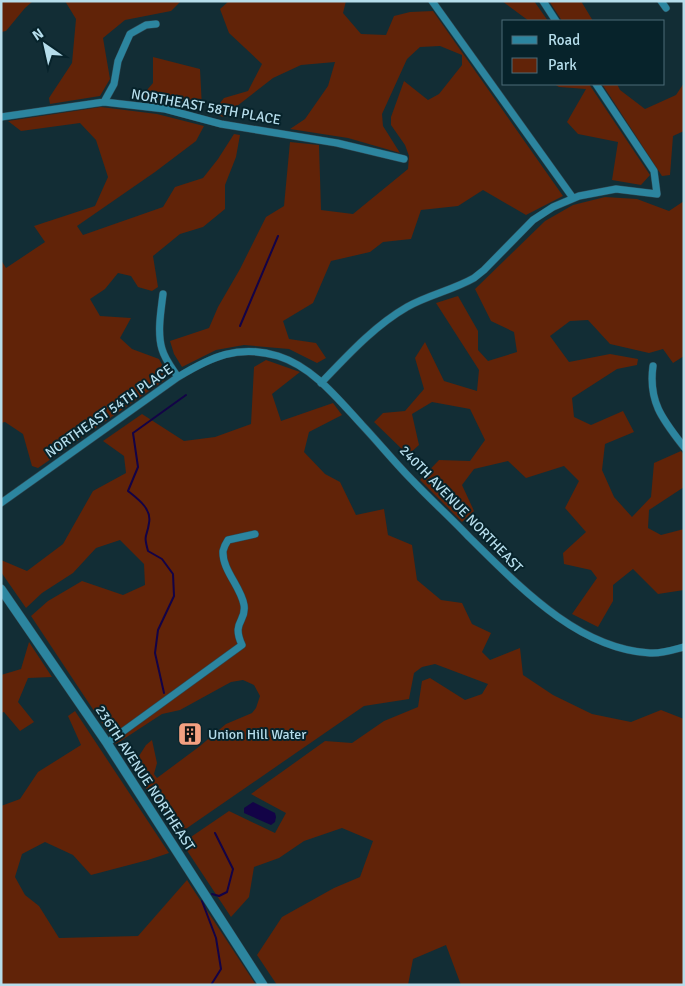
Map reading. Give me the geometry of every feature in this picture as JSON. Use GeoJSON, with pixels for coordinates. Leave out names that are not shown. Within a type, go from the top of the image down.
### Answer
{"type":"FeatureCollection","features":[{"type":"Feature","properties":{"kind":"street"},"geometry":{"type":"LineString","coordinates":[[432,1],[573,198]]}},
{"type":"Feature","properties":{"kind":"street"},"geometry":{"type":"LineString","coordinates":[[543,1],[555,20]]}},
{"type":"Feature","properties":{"kind":"street"},"geometry":{"type":"LineString","coordinates":[[661,1],[666,8]]}},
{"type":"Feature","properties":{"kind":"street"},"geometry":{"type":"LineString","coordinates":[[104,102],[114,84],[118,61],[130,34],[146,26],[156,24]]}},
{"type":"Feature","properties":{"kind":"street"},"geometry":{"type":"LineString","coordinates":[[321,383],[388,319],[408,306],[463,285],[474,278],[540,214],[573,198],[616,189],[657,194],[654,171],[597,85]]}},
{"type":"Feature","properties":{"kind":"street","name":"NORTHEAST 58TH PLACE"},"geometry":{"type":"LineString","coordinates":[[1,117],[104,102],[165,109],[221,124],[337,143],[404,159]]}},
{"type":"Feature","properties":{"kind":"street"},"geometry":{"type":"LineString","coordinates":[[163,294],[160,321],[162,348],[168,363],[178,377]]}},
{"type":"Feature","properties":{"kind":"street","name":"240TH AVENUE NORTHEAST"},"geometry":{"type":"LineString","coordinates":[[238,351],[278,356],[308,372],[377,440],[411,479],[512,580],[537,602],[581,631],[610,644],[635,651],[652,653],[684,647]]}},
{"type":"Feature","properties":{"kind":"street","name":"NORTHEAST 54TH PLACE"},"geometry":{"type":"LineString","coordinates":[[1,503],[178,377],[216,357],[238,351]]}},
{"type":"Feature","properties":{"kind":"street"},"geometry":{"type":"LineString","coordinates":[[652,366],[651,382],[658,410],[684,447]]}},
{"type":"Feature","properties":{"kind":"street"},"geometry":{"type":"LineString","coordinates":[[107,743],[234,653],[242,645],[238,635],[238,625],[243,617],[245,606],[230,573],[223,550],[228,540],[256,534]]}},
{"type":"Feature","properties":{"kind":"street","name":"236TH AVENUE NORTHEAST"},"geometry":{"type":"LineString","coordinates":[[1,589],[107,743],[263,985]]}},
{"type":"Feature","properties":{"kind":"green space"},"geometry":{"type":"Polygon","coordinates":[[[1,1],[33,1],[6,31],[1,32],[1,1]]]}},
{"type":"Feature","properties":{"kind":"green space"},"geometry":{"type":"Polygon","coordinates":[[[65,1],[181,1],[171,11],[125,20],[103,38],[110,79],[100,96],[50,104],[49,98],[72,63],[76,19],[65,1]]]}},
{"type":"Feature","properties":{"kind":"green space"},"geometry":{"type":"Polygon","coordinates":[[[229,1],[346,1],[343,13],[361,34],[386,35],[394,16],[410,12],[433,11],[563,196],[526,215],[483,190],[458,206],[421,210],[411,239],[383,242],[370,252],[331,261],[313,303],[283,321],[289,339],[316,343],[326,358],[317,363],[289,349],[244,345],[216,350],[182,367],[174,354],[170,341],[209,328],[218,307],[240,269],[266,217],[284,206],[290,142],[319,145],[321,210],[353,214],[408,169],[409,156],[405,145],[391,125],[391,117],[404,81],[428,100],[439,94],[462,65],[462,55],[440,46],[420,47],[407,59],[382,114],[383,126],[400,153],[348,138],[290,129],[305,119],[328,86],[335,62],[301,65],[273,78],[223,117],[212,113],[224,98],[248,91],[262,64],[229,33],[220,9],[229,1]]]}},
{"type":"Feature","properties":{"kind":"green space"},"geometry":{"type":"Polygon","coordinates":[[[502,1],[534,1],[547,20],[528,20],[502,1]]]}},
{"type":"Feature","properties":{"kind":"green space"},"geometry":{"type":"Polygon","coordinates":[[[549,1],[581,1],[592,20],[561,20],[549,1]]]}},
{"type":"Feature","properties":{"kind":"green space"},"geometry":{"type":"Polygon","coordinates":[[[153,57],[200,69],[202,108],[141,97],[153,83],[153,57]]]}},
{"type":"Feature","properties":{"kind":"green space"},"geometry":{"type":"Polygon","coordinates":[[[684,83],[684,131],[673,136],[670,175],[662,176],[603,85],[618,85],[620,90],[645,109],[676,95],[684,83]]]}},
{"type":"Feature","properties":{"kind":"green space"},"geometry":{"type":"Polygon","coordinates":[[[556,85],[590,85],[650,175],[641,185],[612,180],[618,142],[578,134],[567,122],[586,89],[559,87],[556,85]]]}},
{"type":"Feature","properties":{"kind":"green space"},"geometry":{"type":"Polygon","coordinates":[[[101,107],[157,114],[204,126],[196,141],[77,226],[83,235],[163,207],[175,187],[203,178],[234,134],[240,135],[236,157],[225,185],[225,209],[203,227],[180,234],[153,256],[158,287],[152,291],[138,287],[131,276],[118,273],[105,289],[90,299],[100,316],[131,318],[120,338],[132,349],[159,359],[165,370],[165,380],[38,468],[32,466],[23,434],[5,422],[1,423],[1,260],[6,268],[45,242],[34,226],[95,206],[108,177],[96,140],[80,123],[21,131],[8,121],[101,107]]]}},
{"type":"Feature","properties":{"kind":"green space"},"geometry":{"type":"Polygon","coordinates":[[[605,197],[637,199],[669,211],[684,201],[684,356],[673,363],[663,349],[649,353],[610,344],[588,320],[570,321],[550,336],[569,362],[610,354],[638,359],[637,365],[617,369],[572,398],[574,417],[591,425],[623,411],[634,432],[605,444],[602,470],[614,497],[632,517],[651,497],[654,463],[681,451],[684,455],[684,487],[649,510],[648,528],[661,535],[684,529],[684,590],[658,594],[633,569],[613,585],[613,601],[598,627],[572,614],[597,578],[591,570],[564,564],[563,553],[586,532],[565,508],[579,481],[564,466],[526,478],[508,461],[474,469],[462,485],[474,511],[462,522],[420,480],[439,460],[470,461],[485,440],[470,409],[432,402],[412,414],[419,445],[408,455],[374,422],[383,413],[405,411],[424,389],[415,358],[425,342],[444,381],[477,391],[479,370],[436,303],[458,296],[478,331],[478,350],[488,361],[517,352],[514,332],[491,321],[475,289],[545,221],[573,205],[605,197]]]}},
{"type":"Feature","properties":{"kind":"green space"},"geometry":{"type":"Polygon","coordinates":[[[266,360],[300,372],[272,394],[281,421],[333,403],[342,415],[309,432],[304,452],[325,474],[340,482],[356,515],[384,509],[388,535],[412,545],[417,580],[441,600],[462,603],[472,624],[491,633],[482,652],[490,660],[520,648],[523,675],[553,695],[592,714],[631,722],[661,710],[684,719],[684,985],[461,985],[446,945],[413,959],[408,985],[277,985],[257,955],[282,917],[334,888],[360,877],[373,841],[342,828],[304,841],[279,858],[254,867],[249,897],[231,917],[182,843],[229,811],[275,833],[286,813],[251,794],[325,741],[352,743],[384,721],[418,707],[422,681],[430,678],[465,700],[482,694],[488,684],[435,664],[422,667],[414,673],[409,699],[364,706],[177,835],[132,767],[146,745],[152,740],[157,763],[154,774],[157,778],[226,724],[252,713],[260,696],[254,685],[243,680],[231,682],[180,710],[162,714],[116,744],[31,616],[48,601],[82,581],[123,595],[145,585],[144,564],[120,540],[96,548],[73,573],[42,593],[26,608],[1,572],[1,560],[27,571],[63,544],[93,491],[126,473],[124,456],[103,441],[142,414],[184,441],[215,437],[251,424],[254,367],[266,360]]]}},
{"type":"Feature","properties":{"kind":"green space"},"geometry":{"type":"Polygon","coordinates":[[[29,642],[52,677],[28,678],[18,702],[34,722],[20,731],[4,712],[1,713],[1,675],[21,669],[29,642]]]}},
{"type":"Feature","properties":{"kind":"green space"},"geometry":{"type":"Polygon","coordinates":[[[75,711],[169,853],[91,875],[73,855],[45,842],[22,854],[15,877],[25,895],[39,906],[59,938],[138,936],[187,880],[256,985],[1,985],[1,806],[20,799],[38,772],[81,745],[68,716],[75,711]]]}},
{"type":"Feature","properties":{"kind":"shaded area"},"geometry":{"type":"Polygon","coordinates":[[[253,802],[275,813],[275,822],[271,825],[244,813],[244,808],[253,802]]]}},
{"type":"Feature","properties":{"kind":"waterway"},"geometry":{"type":"LineString","coordinates":[[240,326],[278,236]]}},
{"type":"Feature","properties":{"kind":"waterway"},"geometry":{"type":"LineString","coordinates":[[164,693],[155,653],[158,630],[174,596],[173,574],[162,559],[148,551],[146,538],[149,523],[148,513],[136,497],[128,491],[138,467],[133,433],[186,395]]}},
{"type":"Feature","properties":{"kind":"waterway"},"geometry":{"type":"LineString","coordinates":[[212,894],[219,896],[227,892],[233,869],[215,833]]}},
{"type":"Feature","properties":{"kind":"waterway"},"geometry":{"type":"LineString","coordinates":[[202,901],[216,938],[221,969],[211,985]]}},
{"type":"Feature","properties":{"kind":"place","name":"Union Hill Water"},"geometry":{"type":"Point","coordinates":[190,734]}}]}
